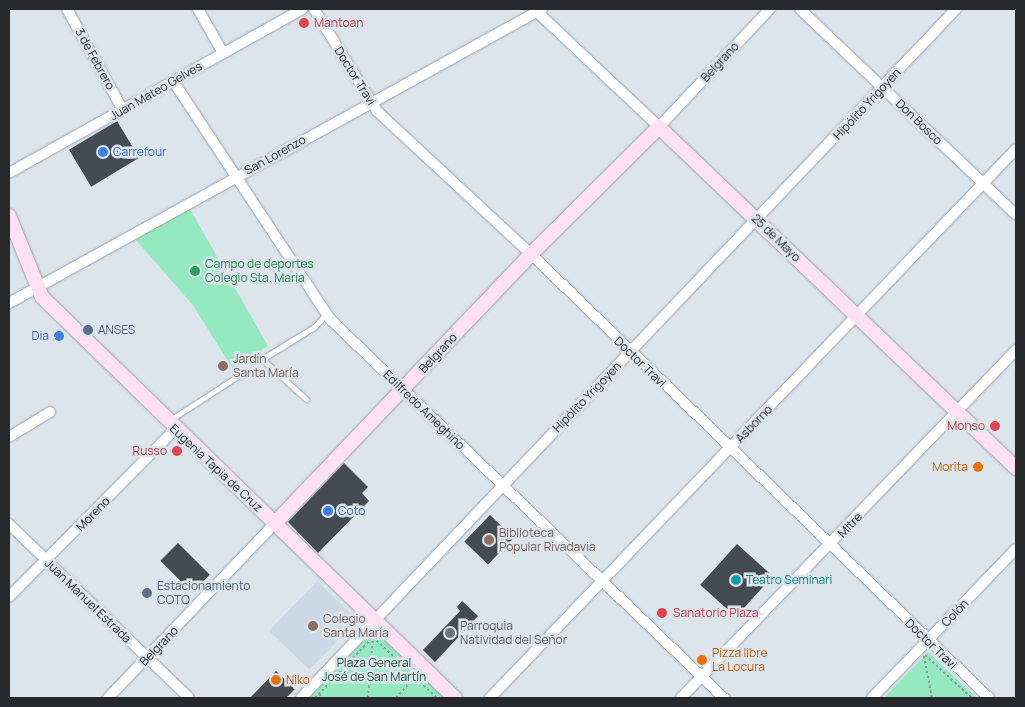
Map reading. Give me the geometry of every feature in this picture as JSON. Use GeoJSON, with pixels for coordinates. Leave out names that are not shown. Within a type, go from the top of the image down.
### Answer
{"type":"FeatureCollection","features":[{"type":"Feature","properties":{"kind":"main road","name":"25 de Mayo"},"geometry":{"type":"LineString","coordinates":[[659,127],[1016,468]]}},
{"type":"Feature","properties":{"kind":"main road","name":"Belgrano"},"geometry":{"type":"LineString","coordinates":[[275,524],[530,254],[659,127]]}},
{"type":"Feature","properties":{"kind":"main road","name":"Eugenia Tapia de Cruz"},"geometry":{"type":"LineString","coordinates":[[9,216],[36,288],[171,425],[455,698]]}},
{"type":"Feature","properties":{"kind":"street","name":"3 de Febrero"},"geometry":{"type":"LineString","coordinates":[[66,9],[123,110]]}},
{"type":"Feature","properties":{"kind":"street"},"geometry":{"type":"LineString","coordinates":[[198,9],[223,53]]}},
{"type":"Feature","properties":{"kind":"street","name":"Juan Mateo Gelves"},"geometry":{"type":"LineString","coordinates":[[9,173],[302,9]]}},
{"type":"Feature","properties":{"kind":"street","name":"Doctor Travi"},"geometry":{"type":"LineString","coordinates":[[314,9],[370,102],[989,698]]}},
{"type":"Feature","properties":{"kind":"street","name":"Belgrano"},"geometry":{"type":"LineString","coordinates":[[659,127],[770,9]]}},
{"type":"Feature","properties":{"kind":"street","name":"Don Bosco"},"geometry":{"type":"LineString","coordinates":[[800,9],[883,86],[1016,215]]}},
{"type":"Feature","properties":{"kind":"street","name":"Hipólito Yrigoyen"},"geometry":{"type":"LineString","coordinates":[[301,698],[758,221],[956,9]]}},
{"type":"Feature","properties":{"kind":"street","name":"San Lorenzo"},"geometry":{"type":"LineString","coordinates":[[9,304],[538,10]]}},
{"type":"Feature","properties":{"kind":"street","name":"25 de Mayo"},"geometry":{"type":"LineString","coordinates":[[538,10],[659,127]]}},
{"type":"Feature","properties":{"kind":"street","name":"Edilfredo Ameghino"},"geometry":{"type":"LineString","coordinates":[[173,81],[326,314],[502,487],[724,698]]}},
{"type":"Feature","properties":{"kind":"street","name":"Asborno"},"geometry":{"type":"LineString","coordinates":[[490,698],[1016,149]]}},
{"type":"Feature","properties":{"kind":"street","name":"Mitre"},"geometry":{"type":"LineString","coordinates":[[681,698],[830,546],[1016,350]]}},
{"type":"Feature","properties":{"kind":"street"},"geometry":{"type":"LineString","coordinates":[[9,437],[50,412]]}},
{"type":"Feature","properties":{"kind":"street","name":"Moreno"},"geometry":{"type":"LineString","coordinates":[[9,597],[46,561],[171,425]]}},
{"type":"Feature","properties":{"kind":"street","name":"Juan Manuel Estrada"},"geometry":{"type":"LineString","coordinates":[[9,524],[188,698]]}},
{"type":"Feature","properties":{"kind":"street","name":"Belgrano"},"geometry":{"type":"LineString","coordinates":[[108,698],[275,524]]}},
{"type":"Feature","properties":{"kind":"street","name":"Colón"},"geometry":{"type":"LineString","coordinates":[[872,698],[1016,549]]}},
{"type":"Feature","properties":{"kind":"lane"},"geometry":{"type":"LineString","coordinates":[[306,400],[262,359],[314,327],[326,314]]}},
{"type":"Feature","properties":{"kind":"lane"},"geometry":{"type":"LineString","coordinates":[[171,425],[238,376]]}},
{"type":"Feature","properties":{"kind":"path"},"geometry":{"type":"LineString","coordinates":[[373,637],[437,698]]}},
{"type":"Feature","properties":{"kind":"path"},"geometry":{"type":"LineString","coordinates":[[315,698],[373,637]]}},
{"type":"Feature","properties":{"kind":"path"},"geometry":{"type":"LineString","coordinates":[[368,698],[373,637]]}},
{"type":"Feature","properties":{"kind":"path"},"geometry":{"type":"LineString","coordinates":[[918,660],[924,654]]}},
{"type":"Feature","properties":{"kind":"path"},"geometry":{"type":"LineString","coordinates":[[924,654],[932,698]]}},
{"type":"Feature","properties":{"kind":"path"},"geometry":{"type":"LineString","coordinates":[[924,654],[972,698]]}},
{"type":"Feature","properties":{"kind":"path"},"geometry":{"type":"LineString","coordinates":[[396,698],[415,677]]}},
{"type":"Feature","properties":{"kind":"path"},"geometry":{"type":"LineString","coordinates":[[319,694],[323,698]]}},
{"type":"Feature","properties":{"kind":"shaded area","name":"Colegio Santa María"},"geometry":{"type":"Polygon","coordinates":[[[317,581],[357,620],[309,670],[269,631],[317,581]]]}},
{"type":"Feature","properties":{"kind":"green space","name":"Campo de deportes Colegio Sta. Maria"},"geometry":{"type":"Polygon","coordinates":[[[190,209],[268,346],[233,369],[192,304],[135,239],[190,209]]]}},
{"type":"Feature","properties":{"kind":"green space","name":"Plaza General José de San Martín"},"geometry":{"type":"Polygon","coordinates":[[[373,630],[445,698],[309,698],[373,630]]]}},
{"type":"Feature","properties":{"kind":"green space"},"geometry":{"type":"Polygon","coordinates":[[[928,652],[977,698],[884,698],[928,652]]]}},
{"type":"Feature","properties":{"kind":"building","name":"Carrefour"},"geometry":{"type":"Polygon","coordinates":[[[117,121],[139,158],[91,187],[69,150],[117,121]]]}},
{"type":"Feature","properties":{"kind":"building","name":"Coto"},"geometry":{"type":"Polygon","coordinates":[[[344,463],[368,487],[362,493],[369,501],[318,553],[288,522],[344,463]]]}},
{"type":"Feature","properties":{"kind":"building","name":"Biblioteca Popular Rivadavia"},"geometry":{"type":"Polygon","coordinates":[[[490,515],[514,538],[488,565],[464,542],[490,515]]]}},
{"type":"Feature","properties":{"kind":"building"},"geometry":{"type":"Polygon","coordinates":[[[178,543],[210,575],[192,592],[160,561],[178,543]]]}},
{"type":"Feature","properties":{"kind":"building","name":"Teatro Seminari"},"geometry":{"type":"Polygon","coordinates":[[[737,544],[773,576],[736,617],[700,585],[737,544]]]}},
{"type":"Feature","properties":{"kind":"building","name":"Parroquia Natividad del Señor"},"geometry":{"type":"Polygon","coordinates":[[[462,601],[478,616],[435,662],[423,650],[460,611],[457,607],[462,601]]]}},
{"type":"Feature","properties":{"kind":"building","name":"Niko"},"geometry":{"type":"Polygon","coordinates":[[[276,671],[295,689],[286,698],[250,698],[276,671]]]}},
{"type":"Feature","properties":{"kind":"place","name":"Mantoan"},"geometry":{"type":"Point","coordinates":[304,23]}},
{"type":"Feature","properties":{"kind":"place","name":"Carrefour"},"geometry":{"type":"Point","coordinates":[103,152]}},
{"type":"Feature","properties":{"kind":"place","name":"Campo de deportes Colegio Sta. Maria"},"geometry":{"type":"Point","coordinates":[195,271]}},
{"type":"Feature","properties":{"kind":"place","name":"ANSES"},"geometry":{"type":"Point","coordinates":[88,330]}},
{"type":"Feature","properties":{"kind":"place","name":"Dia"},"geometry":{"type":"Point","coordinates":[59,336]}},
{"type":"Feature","properties":{"kind":"place","name":"Jardín Santa María"},"geometry":{"type":"Point","coordinates":[223,366]}},
{"type":"Feature","properties":{"kind":"place","name":"Monso"},"geometry":{"type":"Point","coordinates":[995,426]}},
{"type":"Feature","properties":{"kind":"place","name":"Russo"},"geometry":{"type":"Point","coordinates":[177,451]}},
{"type":"Feature","properties":{"kind":"place","name":"Morita"},"geometry":{"type":"Point","coordinates":[978,467]}},
{"type":"Feature","properties":{"kind":"place","name":"Coto"},"geometry":{"type":"Point","coordinates":[328,511]}},
{"type":"Feature","properties":{"kind":"place","name":"Biblioteca Popular Rivadavia"},"geometry":{"type":"Point","coordinates":[489,540]}},
{"type":"Feature","properties":{"kind":"place","name":"Teatro Seminari"},"geometry":{"type":"Point","coordinates":[736,580]}},
{"type":"Feature","properties":{"kind":"place","name":"Estacionamiento COTO"},"geometry":{"type":"Point","coordinates":[147,593]}},
{"type":"Feature","properties":{"kind":"place","name":"Sanatorio Plaza"},"geometry":{"type":"Point","coordinates":[662,613]}},
{"type":"Feature","properties":{"kind":"place","name":"Colegio Santa María"},"geometry":{"type":"Point","coordinates":[313,626]}},
{"type":"Feature","properties":{"kind":"place","name":"Parroquia Natividad del Señor"},"geometry":{"type":"Point","coordinates":[450,633]}},
{"type":"Feature","properties":{"kind":"place","name":"Pizza libre La Locura"},"geometry":{"type":"Point","coordinates":[702,660]}},
{"type":"Feature","properties":{"kind":"place","name":"Niko"},"geometry":{"type":"Point","coordinates":[276,680]}}]}
